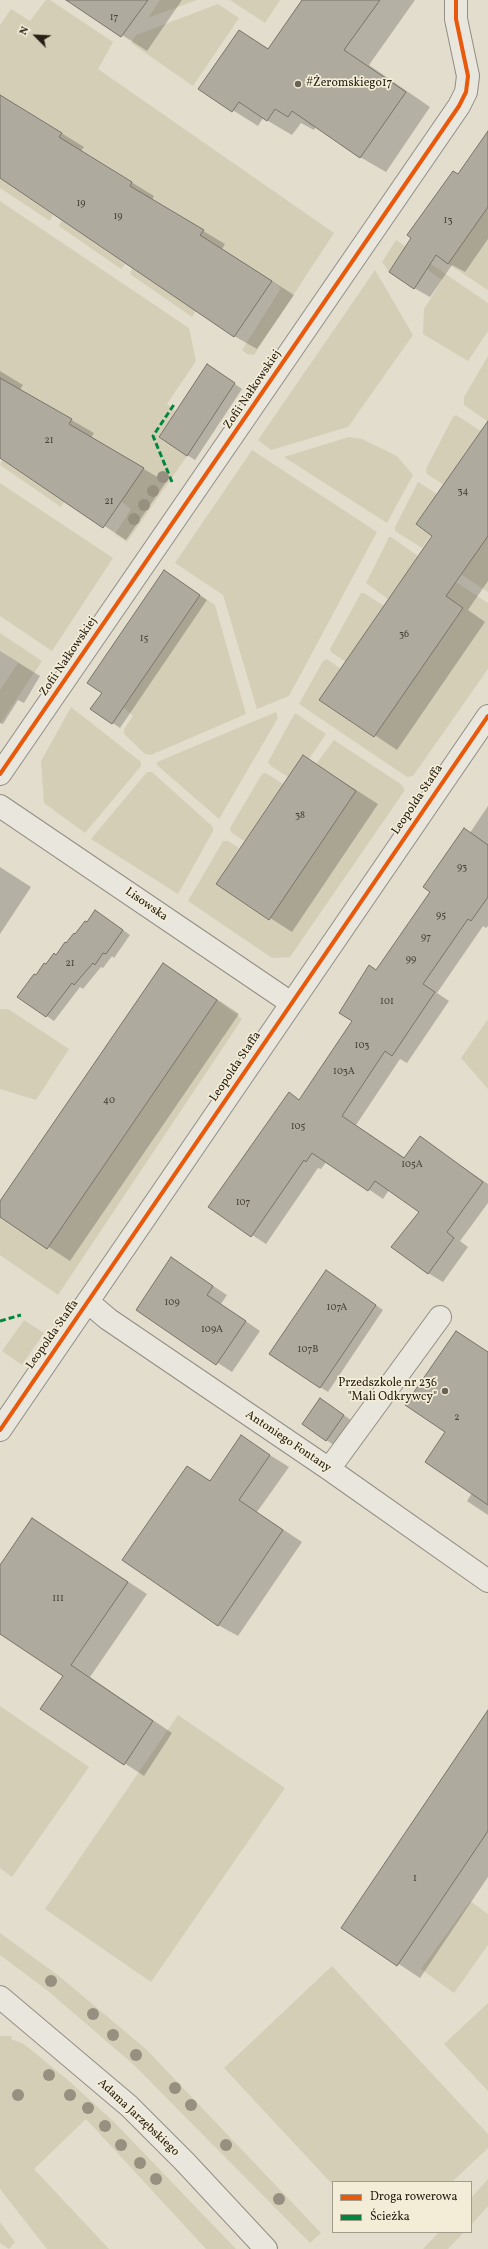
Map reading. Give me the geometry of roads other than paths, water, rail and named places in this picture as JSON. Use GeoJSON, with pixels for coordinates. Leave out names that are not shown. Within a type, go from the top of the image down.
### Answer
{"type":"FeatureCollection","features":[{"type":"Feature","properties":{"kind":"street","name":"Zofii Nałkowskiej"},"geometry":{"type":"LineString","coordinates":[[0,774],[459,106],[466,92],[468,76],[456,19],[456,0]]}},
{"type":"Feature","properties":{"kind":"street","name":"Leopolda Staffa"},"geometry":{"type":"LineString","coordinates":[[0,1430],[488,716]]}},
{"type":"Feature","properties":{"kind":"street","name":"Lisowska"},"geometry":{"type":"LineString","coordinates":[[0,806],[291,1003]]}},
{"type":"Feature","properties":{"kind":"street","name":"Antoniego Fontany"},"geometry":{"type":"LineString","coordinates":[[88,1302],[108,1319],[329,1469],[488,1582]]}},
{"type":"Feature","properties":{"kind":"street"},"geometry":{"type":"LineString","coordinates":[[329,1469],[440,1317]]}},
{"type":"Feature","properties":{"kind":"street","name":"Adama Jarzębskiego"},"geometry":{"type":"LineString","coordinates":[[0,1997],[129,2106],[185,2162],[266,2249]]}},
{"type":"Feature","properties":{"kind":"place","name":"#Żeromskiego17"},"geometry":{"type":"Point","coordinates":[298,84]}},
{"type":"Feature","properties":{"kind":"place","name":"Przedszkole nr 236 \"Mali Odkrywcy\""},"geometry":{"type":"Point","coordinates":[445,1391]}}]}
